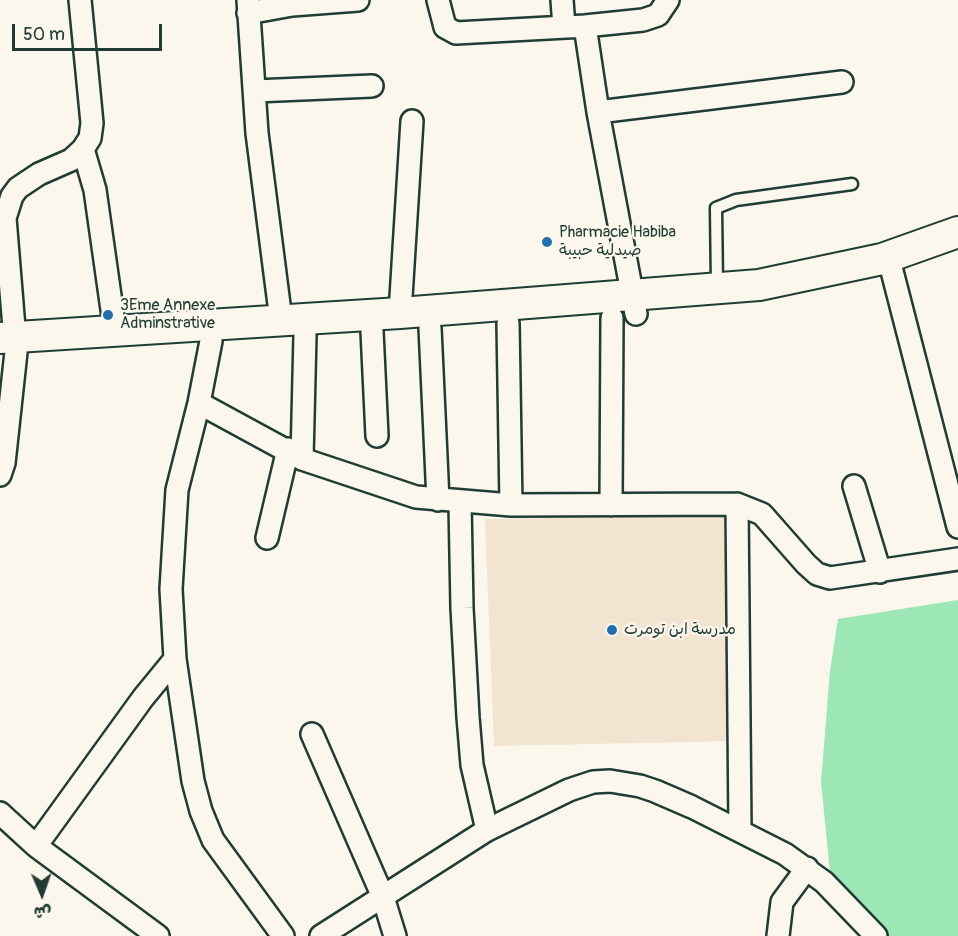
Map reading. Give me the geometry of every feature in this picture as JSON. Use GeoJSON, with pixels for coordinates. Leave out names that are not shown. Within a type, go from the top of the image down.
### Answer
{"type":"FeatureCollection","features":[{"type":"Feature","properties":{"kind":"main road"},"geometry":{"type":"LineString","coordinates":[[8,345],[211,341],[293,327],[400,313],[627,309],[718,290],[842,270],[904,252],[958,232]]}},
{"type":"Feature","properties":{"kind":"main road"},"geometry":{"type":"LineString","coordinates":[[8,345],[115,331],[293,327],[372,331],[430,328],[627,309],[764,300],[844,284],[958,249]]}},
{"type":"Feature","properties":{"kind":"street"},"geometry":{"type":"LineString","coordinates":[[0,475],[4,463],[8,345],[4,206],[28,180],[64,164],[84,149],[90,138],[92,123],[80,0]]}},
{"type":"Feature","properties":{"kind":"street"},"geometry":{"type":"LineString","coordinates":[[267,538],[295,454],[293,327],[257,133],[248,7],[358,0]]}},
{"type":"Feature","properties":{"kind":"street"},"geometry":{"type":"LineString","coordinates":[[438,0],[445,27],[456,33],[575,27],[653,17],[662,11],[668,0]]}},
{"type":"Feature","properties":{"kind":"street"},"geometry":{"type":"LineString","coordinates":[[562,0],[575,27],[598,112],[627,309],[611,505]]}},
{"type":"Feature","properties":{"kind":"street"},"geometry":{"type":"LineString","coordinates":[[598,112],[842,82]]}},
{"type":"Feature","properties":{"kind":"street"},"geometry":{"type":"LineString","coordinates":[[255,91],[372,86]]}},
{"type":"Feature","properties":{"kind":"street"},"geometry":{"type":"LineString","coordinates":[[400,313],[412,121]]}},
{"type":"Feature","properties":{"kind":"street"},"geometry":{"type":"LineString","coordinates":[[84,149],[95,190],[115,331]]}},
{"type":"Feature","properties":{"kind":"street"},"geometry":{"type":"LineString","coordinates":[[892,271],[958,527]]}},
{"type":"Feature","properties":{"kind":"street"},"geometry":{"type":"LineString","coordinates":[[508,322],[511,505]]}},
{"type":"Feature","properties":{"kind":"street"},"geometry":{"type":"LineString","coordinates":[[430,328],[438,500]]}},
{"type":"Feature","properties":{"kind":"street"},"geometry":{"type":"LineString","coordinates":[[372,331],[377,436]]}},
{"type":"Feature","properties":{"kind":"street"},"geometry":{"type":"LineString","coordinates":[[211,341],[200,403],[177,490],[171,589],[175,659],[193,781],[201,811],[213,840],[283,936]]}},
{"type":"Feature","properties":{"kind":"street"},"geometry":{"type":"LineString","coordinates":[[200,403],[295,454],[378,486],[416,497],[460,503],[511,505],[737,504],[762,514],[806,564],[823,577],[838,579],[958,559]]}},
{"type":"Feature","properties":{"kind":"street"},"geometry":{"type":"LineString","coordinates":[[854,486],[880,572]]}},
{"type":"Feature","properties":{"kind":"street"},"geometry":{"type":"LineString","coordinates":[[460,503],[462,608],[468,717],[472,765],[487,830]]}},
{"type":"Feature","properties":{"kind":"street"},"geometry":{"type":"LineString","coordinates":[[737,504],[740,830]]}},
{"type":"Feature","properties":{"kind":"street"},"geometry":{"type":"LineString","coordinates":[[36,846],[175,659]]}},
{"type":"Feature","properties":{"kind":"street"},"geometry":{"type":"LineString","coordinates":[[312,734],[383,897],[395,936]]}},
{"type":"Feature","properties":{"kind":"street"},"geometry":{"type":"LineString","coordinates":[[321,936],[487,830],[569,789],[593,782],[610,781],[640,786],[740,830],[807,868],[837,894],[876,936]]}},
{"type":"Feature","properties":{"kind":"street"},"geometry":{"type":"LineString","coordinates":[[0,813],[36,846],[158,936]]}},
{"type":"Feature","properties":{"kind":"street"},"geometry":{"type":"LineString","coordinates":[[778,936],[782,902],[807,868]]}},
{"type":"Feature","properties":{"kind":"lane"},"geometry":{"type":"LineString","coordinates":[[718,290],[716,208],[736,200],[852,184]]}},
{"type":"Feature","properties":{"kind":"shaded area","name":"مدرسة ابن تومرت"},"geometry":{"type":"Polygon","coordinates":[[[731,515],[737,741],[494,746],[485,519],[731,515]]]}},
{"type":"Feature","properties":{"kind":"green space"},"geometry":{"type":"Polygon","coordinates":[[[958,600],[958,936],[881,936],[830,872],[821,782],[830,671],[838,619],[958,600]]]}},
{"type":"Feature","properties":{"kind":"place","name":"Pharmacie Habiba صيدلية حبيبة"},"geometry":{"type":"Point","coordinates":[547,242]}},
{"type":"Feature","properties":{"kind":"place","name":"3Eme Annexe Adminstrative"},"geometry":{"type":"Point","coordinates":[108,315]}},
{"type":"Feature","properties":{"kind":"place","name":"مدرسة ابن تومرت"},"geometry":{"type":"Point","coordinates":[612,630]}}]}
